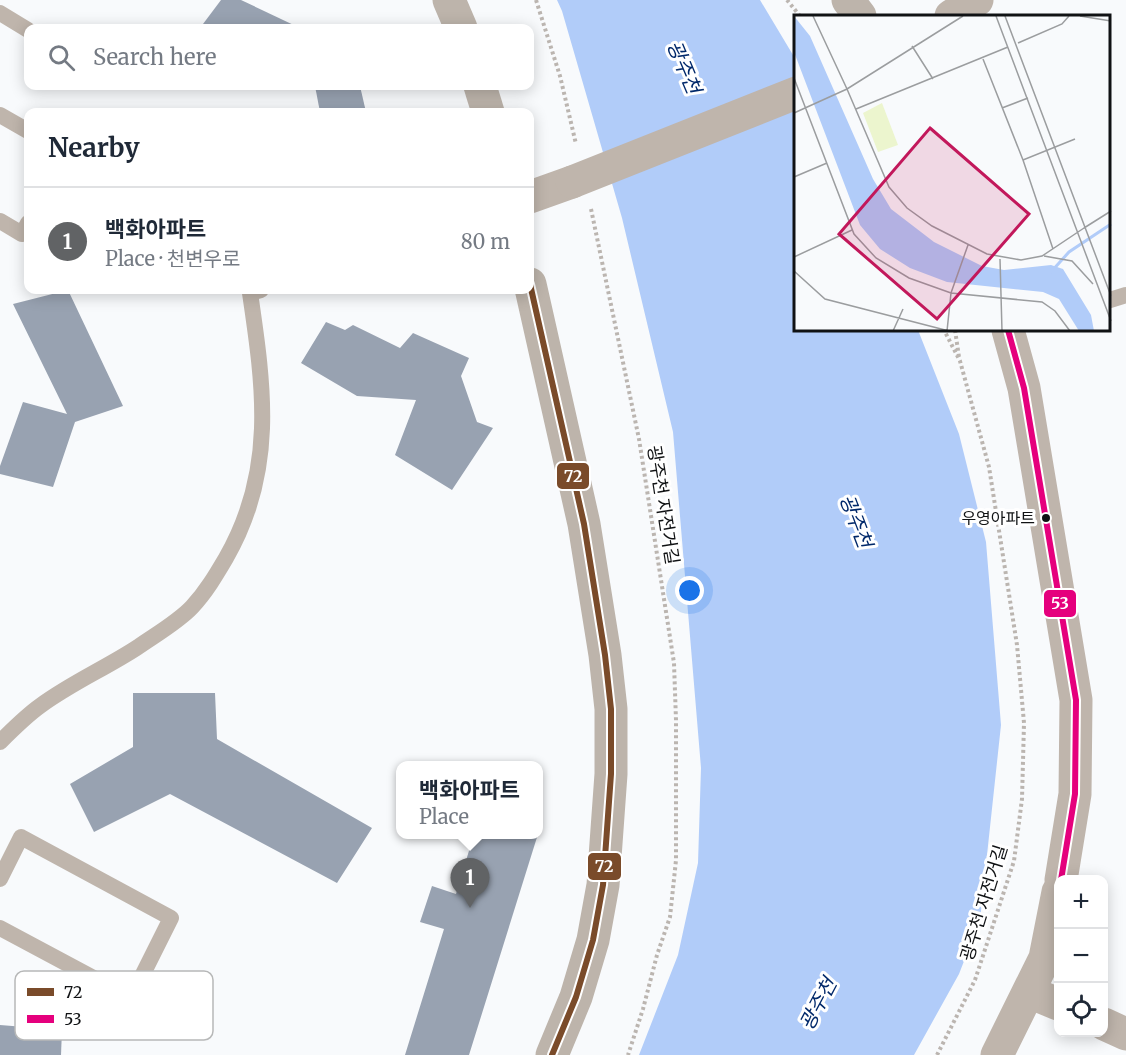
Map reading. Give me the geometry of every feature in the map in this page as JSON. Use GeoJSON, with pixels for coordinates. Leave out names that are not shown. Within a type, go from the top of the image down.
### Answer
{"type":"FeatureCollection","features":[{"type":"Feature","properties":{"kind":"main road"},"geometry":{"type":"LineString","coordinates":[[448,0],[459,24]]}},
{"type":"Feature","properties":{"kind":"main road"},"geometry":{"type":"LineString","coordinates":[[848,0],[859,15]]}},
{"type":"Feature","properties":{"kind":"main road"},"geometry":{"type":"LineString","coordinates":[[481,90],[487,108]]}},
{"type":"Feature","properties":{"kind":"main road"},"geometry":{"type":"LineString","coordinates":[[532,294],[584,524],[605,655],[610,709],[611,774],[603,885],[593,940],[576,998],[552,1055]]}},
{"type":"Feature","properties":{"kind":"street"},"geometry":{"type":"LineString","coordinates":[[953,15],[977,0]]}},
{"type":"Feature","properties":{"kind":"street"},"geometry":{"type":"LineString","coordinates":[[534,196],[580,192],[794,94]]}},
{"type":"Feature","properties":{"kind":"street"},"geometry":{"type":"LineString","coordinates":[[1009,332],[1024,388],[1076,700],[1075,794],[1062,875]]}},
{"type":"Feature","properties":{"kind":"street"},"geometry":{"type":"LineString","coordinates":[[1005,1050],[1045,958],[1054,916]]}},
{"type":"Feature","properties":{"kind":"street"},"geometry":{"type":"LineString","coordinates":[[1029,992],[1054,1002]]}},
{"type":"Feature","properties":{"kind":"street"},"geometry":{"type":"LineString","coordinates":[[1108,1026],[1126,1034]]}},
{"type":"Feature","properties":{"kind":"lane"},"geometry":{"type":"LineString","coordinates":[[0,13],[24,28]]}},
{"type":"Feature","properties":{"kind":"lane"},"geometry":{"type":"LineString","coordinates":[[0,115],[24,129]]}},
{"type":"Feature","properties":{"kind":"lane"},"geometry":{"type":"LineString","coordinates":[[0,221],[22,234],[24,230]]}},
{"type":"Feature","properties":{"kind":"lane"},"geometry":{"type":"LineString","coordinates":[[0,742],[42,704],[136,648],[191,608],[215,576],[233,545],[252,501],[261,455],[260,362],[252,294]]}},
{"type":"Feature","properties":{"kind":"lane"},"geometry":{"type":"LineString","coordinates":[[1111,300],[1126,295]]}},
{"type":"Feature","properties":{"kind":"lane"},"geometry":{"type":"LineString","coordinates":[[0,879],[21,837],[171,918],[144,971]]}},
{"type":"Feature","properties":{"kind":"lane"},"geometry":{"type":"LineString","coordinates":[[0,928],[80,971]]}},
{"type":"Feature","properties":{"kind":"path"},"geometry":{"type":"LineString","coordinates":[[536,0],[560,76],[576,144]]}},
{"type":"Feature","properties":{"kind":"path"},"geometry":{"type":"LineString","coordinates":[[787,0],[799,15]]}},
{"type":"Feature","properties":{"kind":"path","name":"광주천 자전거길"},"geometry":{"type":"LineString","coordinates":[[580,192],[639,439],[674,663],[676,860],[670,917],[627,1055]]}},
{"type":"Feature","properties":{"kind":"path","name":"광주천 자전거길"},"geometry":{"type":"LineString","coordinates":[[945,332],[960,361]]}},
{"type":"Feature","properties":{"kind":"path","name":"광주천 자전거길"},"geometry":{"type":"LineString","coordinates":[[937,1055],[975,980],[1014,861],[1022,799],[1024,723],[1017,645],[989,467],[960,361],[955,332]]}},
{"type":"Feature","properties":{"kind":"water","name":"광주천"},"geometry":{"type":"Polygon","coordinates":[[[557,0],[760,0],[794,57],[794,332],[919,332],[959,434],[986,542],[1001,725],[980,920],[959,974],[914,1055],[639,1055],[678,955],[698,863],[701,768],[673,432],[622,218],[557,0]]]}},
{"type":"Feature","properties":{"kind":"building"},"geometry":{"type":"Polygon","coordinates":[[[221,0],[241,0],[292,24],[203,24],[221,0]]]}},
{"type":"Feature","properties":{"kind":"building"},"geometry":{"type":"Polygon","coordinates":[[[316,90],[361,90],[365,108],[319,108],[316,90]]]}},
{"type":"Feature","properties":{"kind":"building"},"geometry":{"type":"Polygon","coordinates":[[[52,294],[70,294],[123,406],[75,422],[53,487],[0,474],[0,466],[23,402],[67,414],[13,304],[52,294]]]}},
{"type":"Feature","properties":{"kind":"building"},"geometry":{"type":"Polygon","coordinates":[[[326,322],[345,330],[353,325],[400,348],[413,333],[469,358],[461,376],[477,422],[493,428],[452,490],[395,455],[416,400],[357,396],[301,363],[326,322]]]}},
{"type":"Feature","properties":{"kind":"building"},"geometry":{"type":"Polygon","coordinates":[[[133,693],[215,693],[217,739],[372,828],[337,883],[170,794],[94,832],[70,784],[133,747],[133,693]]]}},
{"type":"Feature","properties":{"kind":"building"},"geometry":{"type":"Polygon","coordinates":[[[472,839],[536,839],[469,1055],[405,1055],[444,929],[420,922],[432,886],[456,894],[472,839]]]}},
{"type":"Feature","properties":{"kind":"building"},"geometry":{"type":"Polygon","coordinates":[[[0,1025],[15,1026],[15,1040],[62,1040],[61,1055],[0,1055],[0,1025]]]}},
{"type":"Feature","properties":{"kind":"transit line","name":"72"},"geometry":{"type":"LineString","coordinates":[[532,294],[584,524],[605,655],[611,709],[611,774],[603,885],[593,940],[576,997],[552,1055]]}},
{"type":"Feature","properties":{"kind":"transit line","name":"53"},"geometry":{"type":"LineString","coordinates":[[1009,332],[1024,388],[1076,700],[1075,794],[1062,875]]}},
{"type":"Feature","properties":{"kind":"place","name":"우영아파트"},"geometry":{"type":"Point","coordinates":[1046,518]}},
{"type":"Feature","properties":{"kind":"place","name":"백화아파트"},"geometry":{"type":"Point","coordinates":[470,908]}}]}
